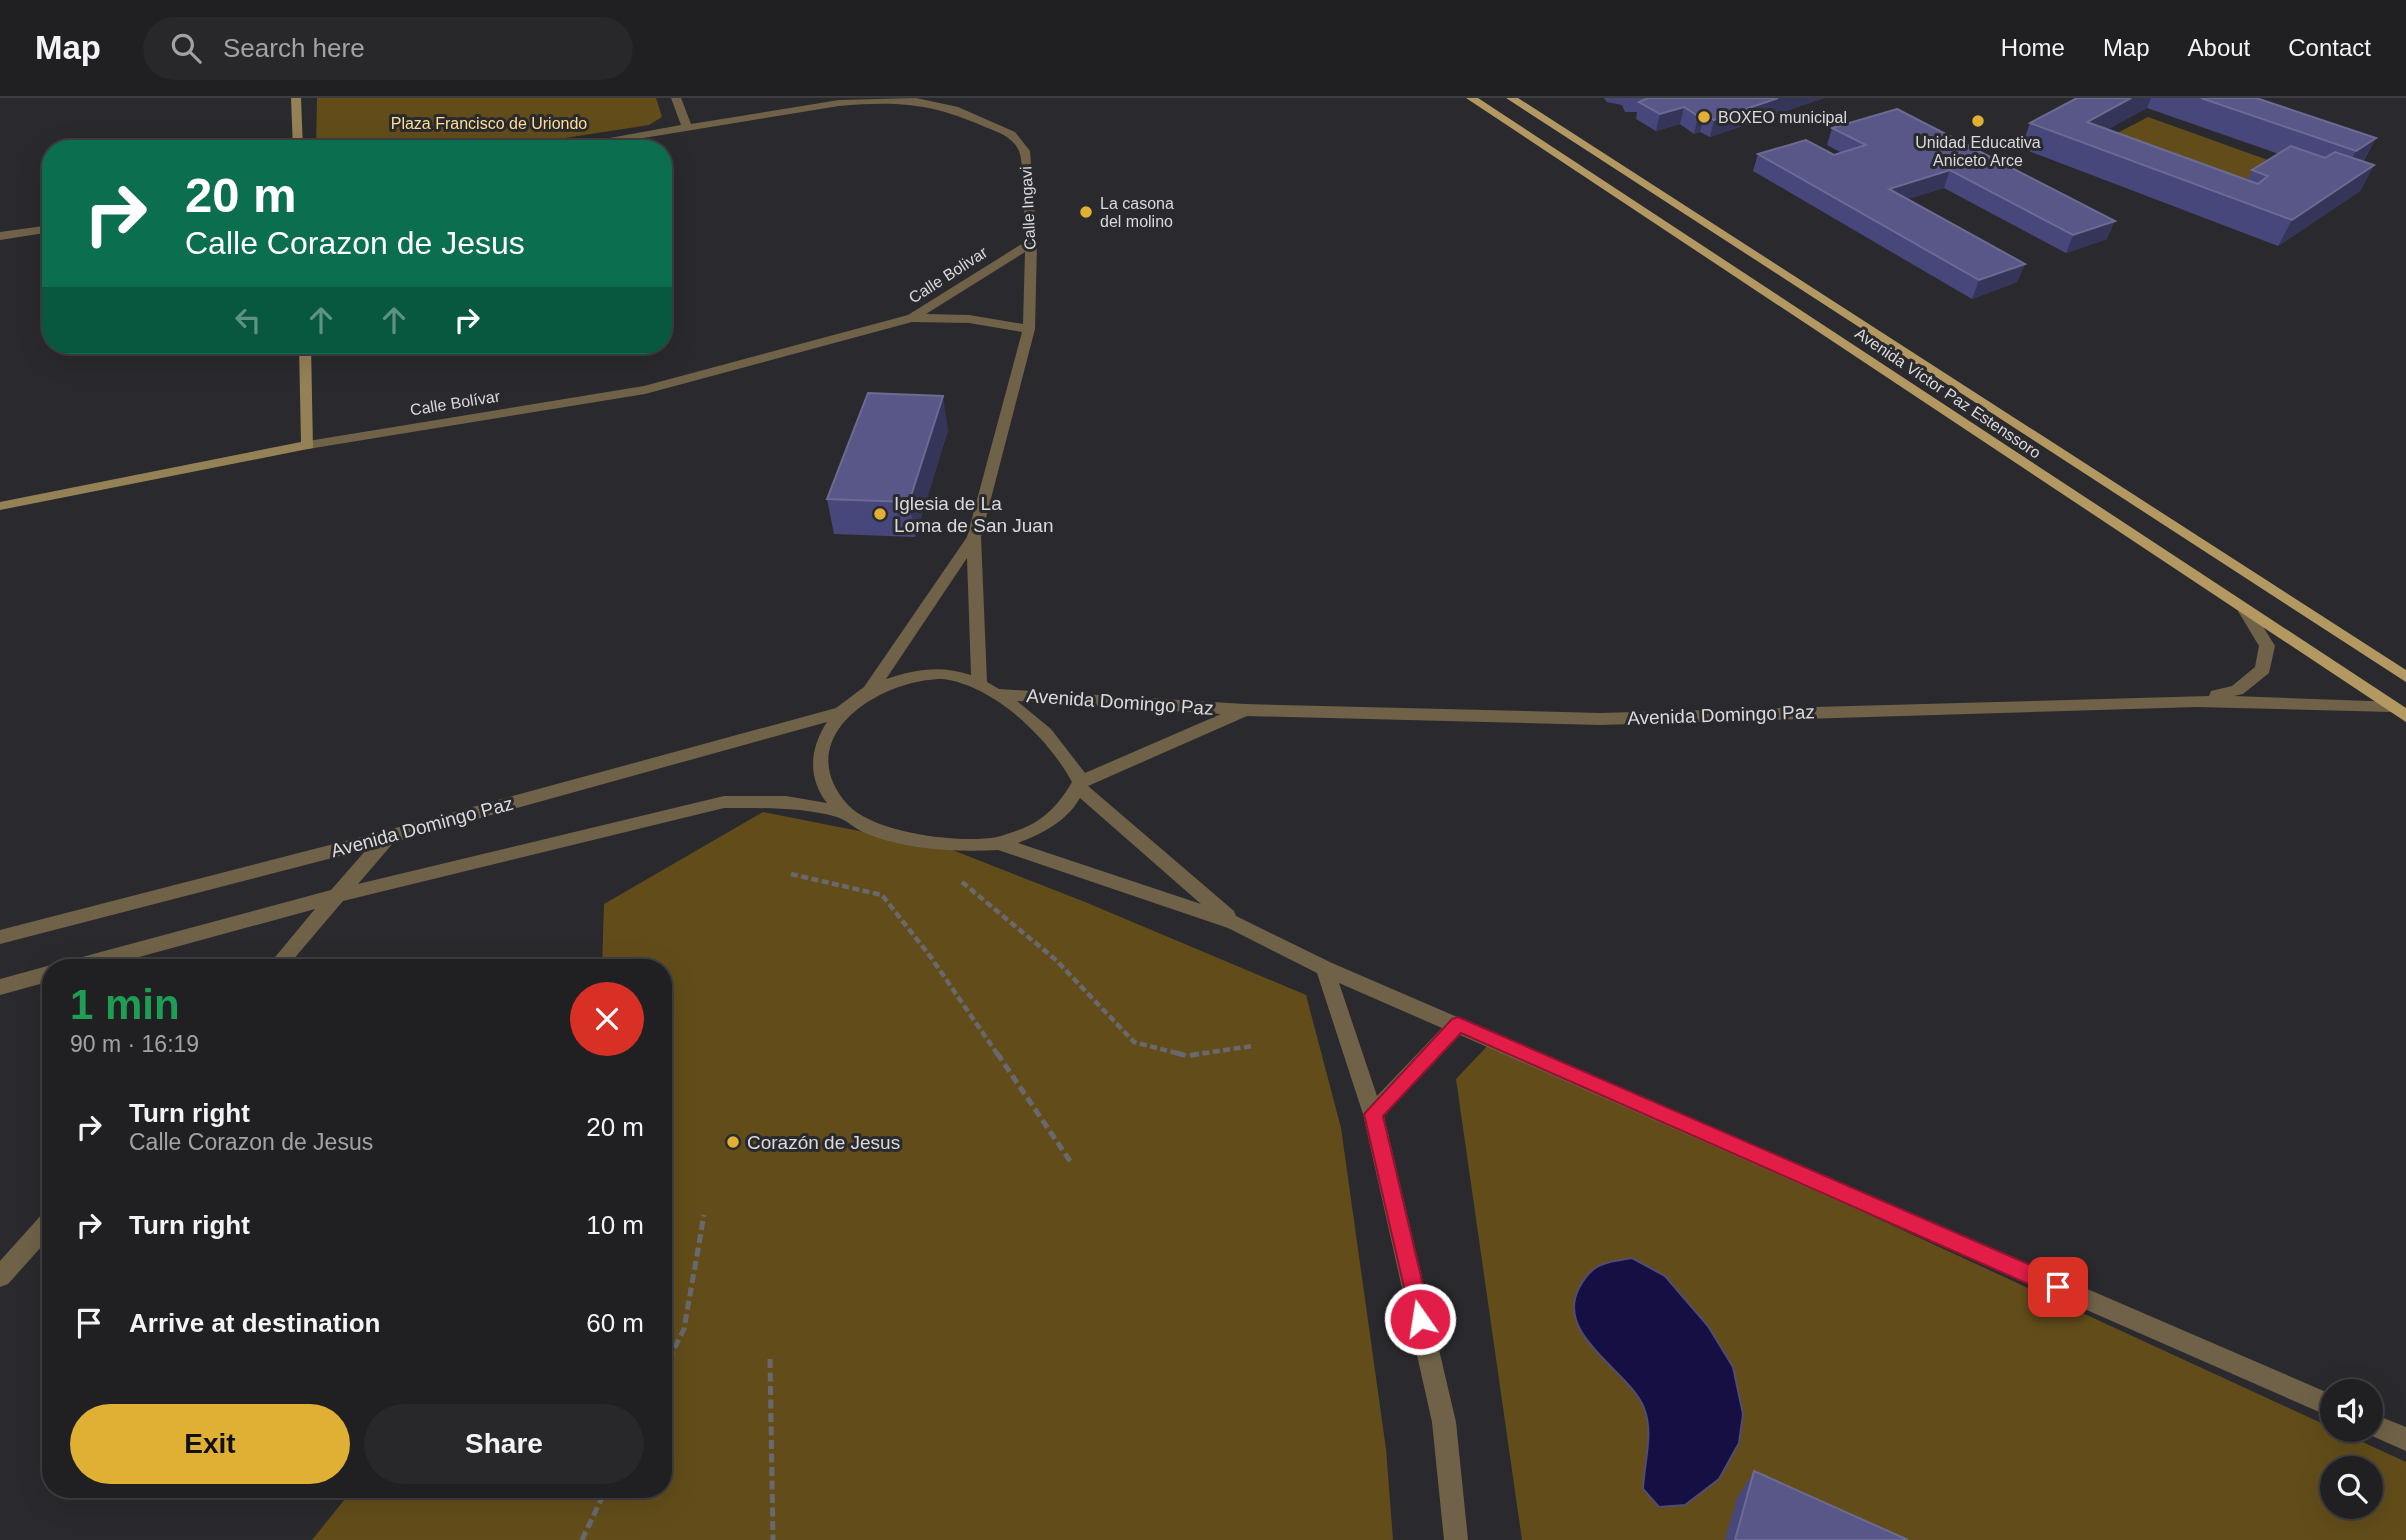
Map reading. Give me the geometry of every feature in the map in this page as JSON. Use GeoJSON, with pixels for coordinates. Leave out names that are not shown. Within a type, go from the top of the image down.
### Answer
{"type":"FeatureCollection","features":[{"type":"Feature","properties":{"kind":"main road","name":"Avenida Víctor Paz Estenssoro"},"geometry":{"type":"LineString","coordinates":[[1471,98],[2406,716]]}},
{"type":"Feature","properties":{"kind":"main road","name":"Avenida Víctor Paz Estenssoro"},"geometry":{"type":"LineString","coordinates":[[1511,98],[2406,677]]}},
{"type":"Feature","properties":{"kind":"street"},"geometry":{"type":"LineString","coordinates":[[296,98],[298,140]]}},
{"type":"Feature","properties":{"kind":"street"},"geometry":{"type":"LineString","coordinates":[[676,98],[687,127]]}},
{"type":"Feature","properties":{"kind":"street","name":"Calle Ingavi"},"geometry":{"type":"LineString","coordinates":[[608,140],[839,103],[881,99],[916,101],[954,109],[1011,134],[1025,151],[1031,243],[1029,329],[974,537],[979,684]]}},
{"type":"Feature","properties":{"kind":"street"},"geometry":{"type":"LineString","coordinates":[[0,236],[42,229]]}},
{"type":"Feature","properties":{"kind":"street","name":"Calle Bolivar"},"geometry":{"type":"LineString","coordinates":[[912,318],[1031,243]]}},
{"type":"Feature","properties":{"kind":"street","name":"Calle Bolivar"},"geometry":{"type":"LineString","coordinates":[[912,318],[970,319],[1029,329]]}},
{"type":"Feature","properties":{"kind":"street","name":"Calle Bolívar"},"geometry":{"type":"LineString","coordinates":[[0,506],[308,446],[645,390],[912,318]]}},
{"type":"Feature","properties":{"kind":"street"},"geometry":{"type":"LineString","coordinates":[[305,354],[308,446]]}},
{"type":"Feature","properties":{"kind":"street","name":"Calle Ingavi"},"geometry":{"type":"LineString","coordinates":[[870,691],[974,537]]}},
{"type":"Feature","properties":{"kind":"street","name":"Avenida Domingo Paz"},"geometry":{"type":"LineString","coordinates":[[2197,701],[2237,690],[2263,669],[2267,646],[2246,611]]}},
{"type":"Feature","properties":{"kind":"street"},"geometry":{"type":"LineString","coordinates":[[844,812],[827,790],[820,766],[825,738],[842,712],[870,691],[900,680],[928,673],[954,675],[979,684],[995,694],[1063,752],[1074,767],[1079,785],[1235,923]]}},
{"type":"Feature","properties":{"kind":"street","name":"Avenida Domingo Paz"},"geometry":{"type":"LineString","coordinates":[[995,694],[1245,710],[1600,719],[2197,701],[2391,706]]}},
{"type":"Feature","properties":{"kind":"street","name":"Avenida Domingo Paz"},"geometry":{"type":"LineString","coordinates":[[1079,785],[1245,710]]}},
{"type":"Feature","properties":{"kind":"street","name":"Avenida Domingo Paz"},"geometry":{"type":"LineString","coordinates":[[0,937],[388,837],[842,712]]}},
{"type":"Feature","properties":{"kind":"street"},"geometry":{"type":"LineString","coordinates":[[999,844],[1043,826],[1069,802],[1079,785]]}},
{"type":"Feature","properties":{"kind":"street"},"geometry":{"type":"LineString","coordinates":[[104,959],[340,895],[724,802],[786,802],[844,812],[871,828],[923,841],[967,845],[999,844],[1235,923],[1325,968],[2320,1401]]}},
{"type":"Feature","properties":{"kind":"street"},"geometry":{"type":"LineString","coordinates":[[283,959],[388,837]]}},
{"type":"Feature","properties":{"kind":"street"},"geometry":{"type":"LineString","coordinates":[[1325,968],[1373,1114],[1444,1422],[1457,1540]]}},
{"type":"Feature","properties":{"kind":"street"},"geometry":{"type":"LineString","coordinates":[[0,987],[42,975]]}},
{"type":"Feature","properties":{"kind":"street"},"geometry":{"type":"LineString","coordinates":[[1373,1114],[1458,1024]]}},
{"type":"Feature","properties":{"kind":"street"},"geometry":{"type":"LineString","coordinates":[[0,1277],[42,1230]]}},
{"type":"Feature","properties":{"kind":"street"},"geometry":{"type":"LineString","coordinates":[[2383,1429],[2406,1440]]}},
{"type":"Feature","properties":{"kind":"path"},"geometry":{"type":"LineString","coordinates":[[791,874],[881,895],[930,956],[1072,1164]]}},
{"type":"Feature","properties":{"kind":"path"},"geometry":{"type":"LineString","coordinates":[[953,875],[1056,960],[1134,1042],[1187,1056],[1252,1046]]}},
{"type":"Feature","properties":{"kind":"path"},"geometry":{"type":"LineString","coordinates":[[672,1354],[684,1329],[704,1215]]}},
{"type":"Feature","properties":{"kind":"path"},"geometry":{"type":"LineString","coordinates":[[771,1359],[773,1540]]}},
{"type":"Feature","properties":{"kind":"path"},"geometry":{"type":"LineString","coordinates":[[582,1540],[602,1498]]}},
{"type":"Feature","properties":{"kind":"green space","name":"Plaza Francisco de Uriondo"},"geometry":{"type":"Polygon","coordinates":[[[317,98],[656,98],[662,117],[649,125],[552,140],[316,140],[317,98]]]}},
{"type":"Feature","properties":{"kind":"green space"},"geometry":{"type":"Polygon","coordinates":[[[2148,117],[2279,164],[2236,190],[2104,140],[2148,117]]]}},
{"type":"Feature","properties":{"kind":"green space"},"geometry":{"type":"Polygon","coordinates":[[[763,812],[950,849],[1085,902],[1306,995],[1341,1128],[1386,1449],[1393,1540],[312,1540],[346,1498],[672,1498],[672,959],[602,959],[604,904],[763,812]]]}},
{"type":"Feature","properties":{"kind":"green space"},"geometry":{"type":"Polygon","coordinates":[[[1492,1041],[2320,1422],[2320,1442],[2363,1442],[2406,1462],[2406,1540],[1522,1540],[1456,1079],[1492,1041]]]}},
{"type":"Feature","properties":{"kind":"shaded area"},"geometry":{"type":"Polygon","coordinates":[[[1632,1258],[1665,1276],[1708,1326],[1733,1367],[1743,1414],[1739,1443],[1719,1479],[1685,1505],[1659,1507],[1643,1489],[1648,1438],[1644,1408],[1636,1394],[1585,1337],[1577,1322],[1574,1305],[1579,1288],[1589,1273],[1600,1265],[1632,1258]]]}},
{"type":"Feature","properties":{"kind":"building"},"geometry":{"type":"Polygon","coordinates":[[[1648,98],[1778,98],[1714,120],[1704,115],[1698,116],[1684,107],[1660,114],[1639,102],[1648,98]]]}},
{"type":"Feature","properties":{"kind":"building"},"geometry":{"type":"Polygon","coordinates":[[[2077,98],[2131,98],[2087,122],[2258,184],[2268,176],[2252,170],[2291,146],[2325,158],[2335,152],[2374,165],[2292,220],[2030,123],[2077,98]]]}},
{"type":"Feature","properties":{"kind":"building"},"geometry":{"type":"Polygon","coordinates":[[[2201,98],[2256,98],[2376,138],[2356,151],[2201,98]]]}},
{"type":"Feature","properties":{"kind":"building"},"geometry":{"type":"Polygon","coordinates":[[[1897,109],[2115,221],[2073,235],[1950,170],[1889,189],[2025,264],[1979,280],[1758,154],[1806,140],[1834,155],[1866,145],[1832,128],[1897,109]]]}},
{"type":"Feature","properties":{"kind":"building"},"geometry":{"type":"Polygon","coordinates":[[[868,393],[943,396],[909,502],[827,499],[868,393]]]}},
{"type":"Feature","properties":{"kind":"building"},"geometry":{"type":"Polygon","coordinates":[[[1754,1471],[1908,1540],[1735,1540],[1754,1471]]]}},
{"type":"Feature","properties":{"kind":"place","name":"BOXEO municipal"},"geometry":{"type":"Point","coordinates":[1704,117]}},
{"type":"Feature","properties":{"kind":"place","name":"Unidad Educativa Aniceto Arce"},"geometry":{"type":"Point","coordinates":[1978,121]}},
{"type":"Feature","properties":{"kind":"place","name":"La casona del molino"},"geometry":{"type":"Point","coordinates":[1086,212]}},
{"type":"Feature","properties":{"kind":"place","name":"Iglesia de La Loma de San Juan"},"geometry":{"type":"Point","coordinates":[880,514]}},
{"type":"Feature","properties":{"kind":"place","name":"Corazón de Jesus"},"geometry":{"type":"Point","coordinates":[733,1142]}},
{"type":"Feature","properties":{"kind":"route"},"geometry":{"type":"LineString","coordinates":[[1420,1319],[1373,1114],[1458,1024],[2058,1287]]}}]}
